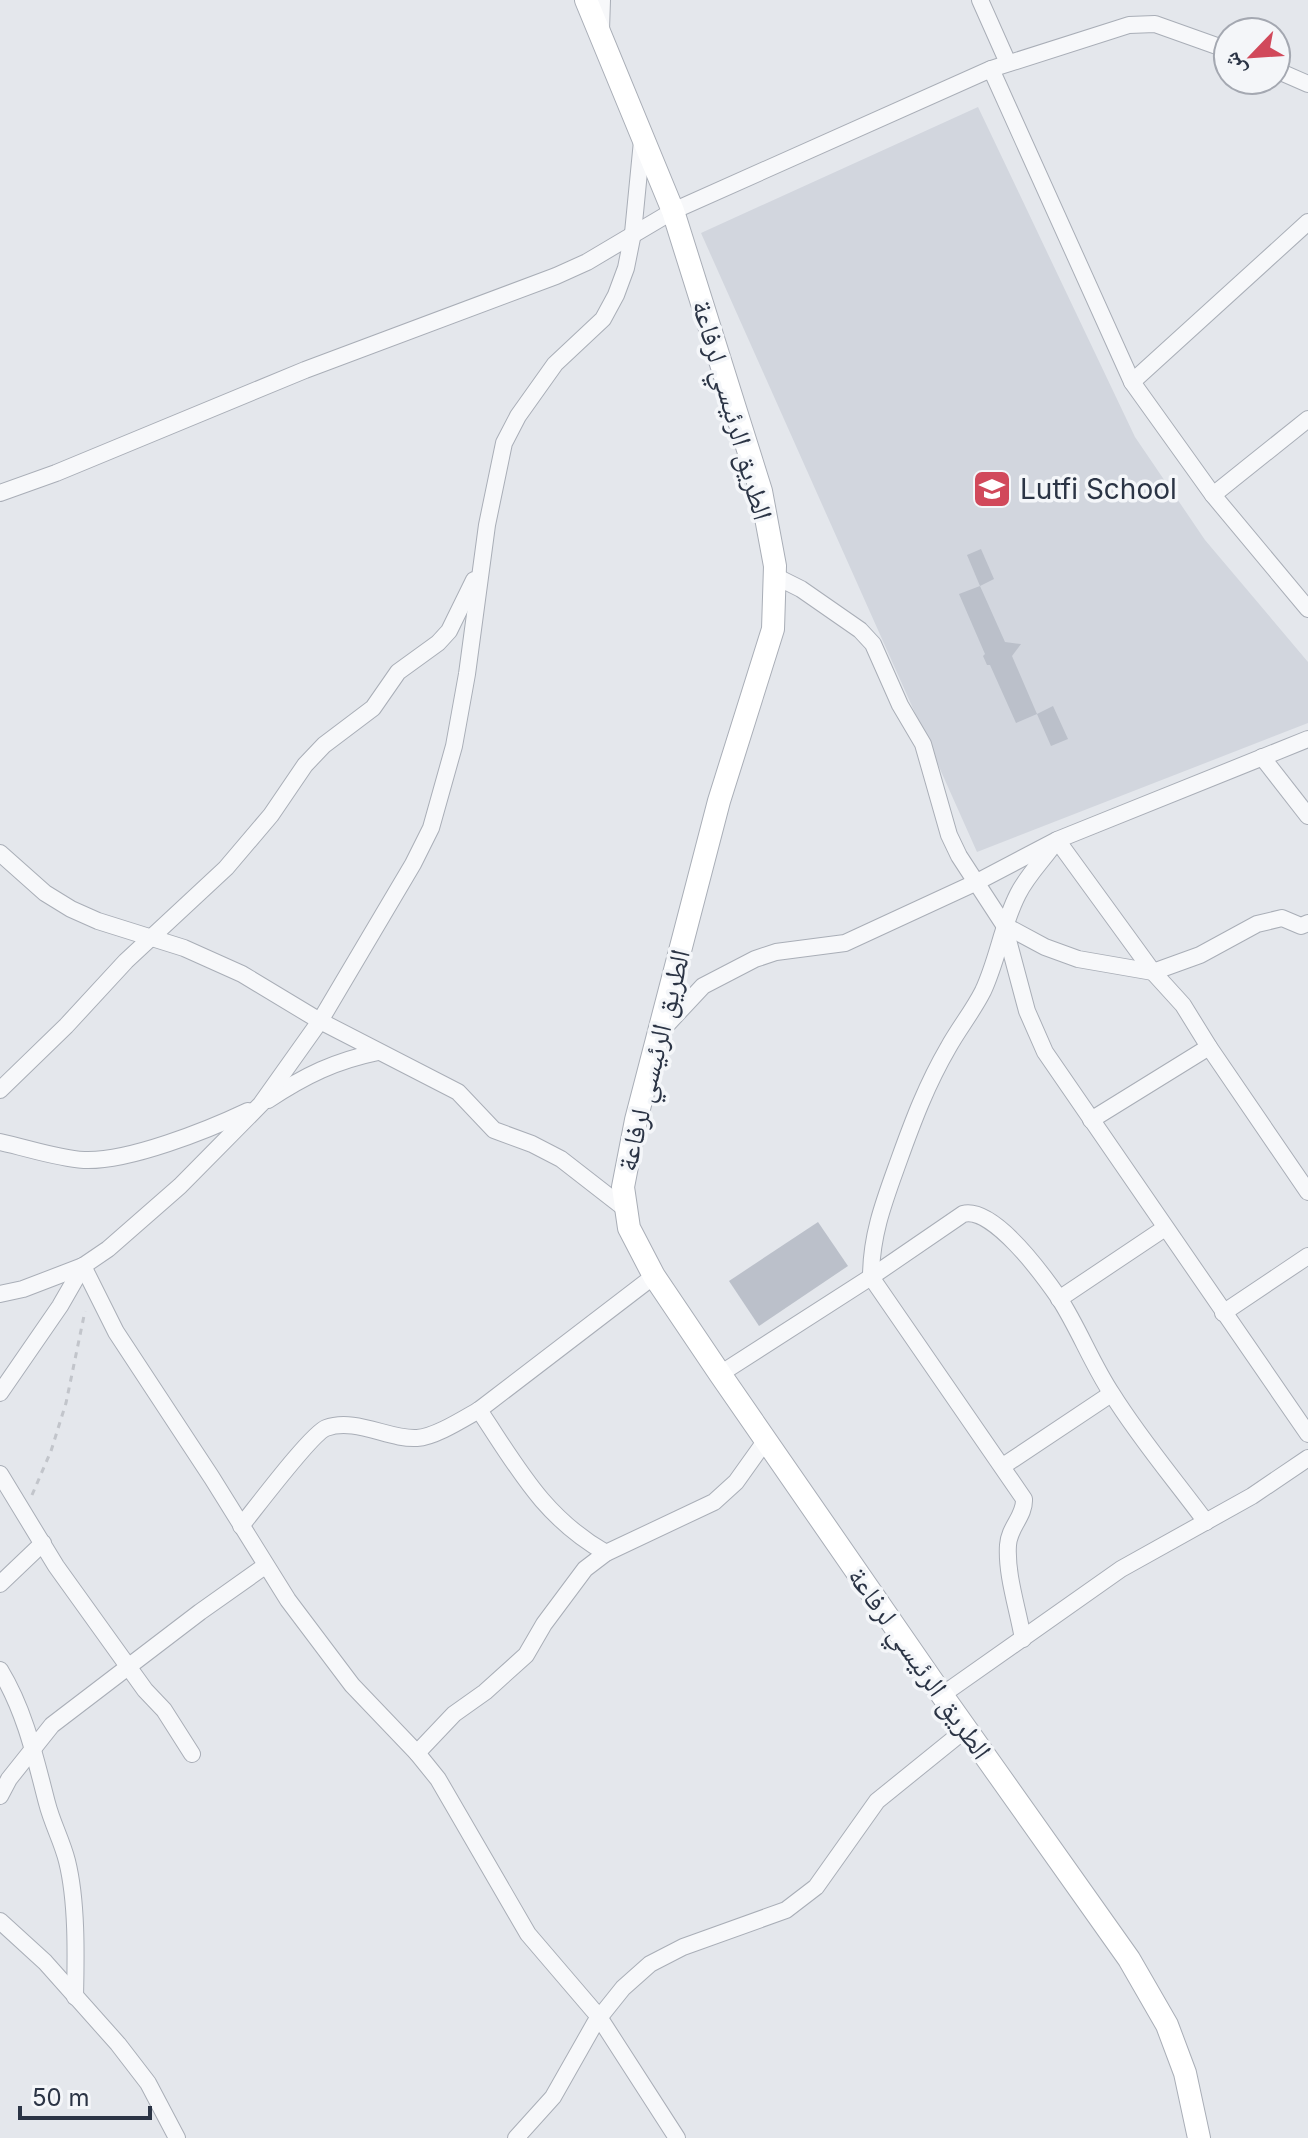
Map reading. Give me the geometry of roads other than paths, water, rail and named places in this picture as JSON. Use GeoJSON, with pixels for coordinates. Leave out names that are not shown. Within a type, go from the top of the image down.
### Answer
{"type":"FeatureCollection","features":[{"type":"Feature","properties":{"kind":"street","name":"الطريق الرئيسي لرفاعة"},"geometry":{"type":"LineString","coordinates":[[586,0],[673,211],[761,491],[775,576],[773,629],[719,801],[657,1034],[627,1162],[623,1187],[629,1228],[654,1276],[720,1374],[1155,2000],[1185,2073],[1199,2138]]}},
{"type":"Feature","properties":{"kind":"street"},"geometry":{"type":"LineString","coordinates":[[601,32],[602,0]]}},
{"type":"Feature","properties":{"kind":"street"},"geometry":{"type":"LineString","coordinates":[[980,0],[999,66],[1132,382],[1213,495],[1308,609]]}},
{"type":"Feature","properties":{"kind":"street"},"geometry":{"type":"LineString","coordinates":[[0,493],[305,370],[556,276],[587,262],[673,211],[999,66],[1129,25],[1155,24],[1212,44]]}},
{"type":"Feature","properties":{"kind":"street"},"geometry":{"type":"LineString","coordinates":[[0,1294],[23,1289],[83,1266],[141,1223],[261,1104],[320,1021],[431,828],[454,746],[494,482],[504,443],[518,416],[555,364],[603,319],[616,295],[626,268],[633,233],[642,133]]}},
{"type":"Feature","properties":{"kind":"street"},"geometry":{"type":"LineString","coordinates":[[1132,382],[1308,222]]}},
{"type":"Feature","properties":{"kind":"street"},"geometry":{"type":"LineString","coordinates":[[1213,495],[1308,419]]}},
{"type":"Feature","properties":{"kind":"street"},"geometry":{"type":"LineString","coordinates":[[0,1090],[38,1055],[151,937],[226,868],[324,745],[373,708],[398,672],[427,652],[449,631],[481,567]]}},
{"type":"Feature","properties":{"kind":"street"},"geometry":{"type":"LineString","coordinates":[[775,576],[801,589],[860,630],[873,644],[900,705],[923,744],[949,835],[959,856],[1004,925],[1033,1024],[1045,1052],[1308,1434]]}},
{"type":"Feature","properties":{"kind":"street"},"geometry":{"type":"LineString","coordinates":[[657,1034],[703,986],[755,959],[776,952],[845,943],[977,882],[1057,840],[1308,739]]}},
{"type":"Feature","properties":{"kind":"street"},"geometry":{"type":"LineString","coordinates":[[1262,757],[1308,816]]}},
{"type":"Feature","properties":{"kind":"street"},"geometry":{"type":"LineString","coordinates":[[1023,1639],[1008,1549],[1011,1532],[1024,1507],[1024,1499],[871,1277],[871,1253],[877,1218],[917,1110],[949,1045],[983,992],[1004,925],[1028,876],[1057,840]]}},
{"type":"Feature","properties":{"kind":"street"},"geometry":{"type":"LineString","coordinates":[[1057,840],[1153,972],[1183,1005],[1308,1192]]}},
{"type":"Feature","properties":{"kind":"street"},"geometry":{"type":"LineString","coordinates":[[0,853],[45,893],[71,909],[98,921],[184,948],[242,974],[320,1021],[458,1092],[494,1130],[561,1159],[624,1208]]}},
{"type":"Feature","properties":{"kind":"street"},"geometry":{"type":"LineString","coordinates":[[1004,925],[1045,947],[1078,959],[1153,972],[1200,955],[1257,924],[1282,918],[1306,928]]}},
{"type":"Feature","properties":{"kind":"street"},"geometry":{"type":"LineString","coordinates":[[1091,1120],[1209,1047]]}},
{"type":"Feature","properties":{"kind":"street"},"geometry":{"type":"LineString","coordinates":[[0,1142],[86,1160],[117,1157],[193,1135],[261,1104],[304,1077],[342,1060],[378,1052]]}},
{"type":"Feature","properties":{"kind":"street"},"geometry":{"type":"LineString","coordinates":[[720,1374],[971,1211],[989,1219],[1004,1233],[1059,1299],[1111,1394],[1206,1522]]}},
{"type":"Feature","properties":{"kind":"street"},"geometry":{"type":"LineString","coordinates":[[1059,1299],[1165,1228]]}},
{"type":"Feature","properties":{"kind":"street"},"geometry":{"type":"LineString","coordinates":[[1223,1313],[1308,1256]]}},
{"type":"Feature","properties":{"kind":"street"},"geometry":{"type":"LineString","coordinates":[[83,1266],[116,1332],[265,1566],[352,1685],[438,1779],[528,1934],[599,2017],[677,2138]]}},
{"type":"Feature","properties":{"kind":"street"},"geometry":{"type":"LineString","coordinates":[[0,1393],[60,1306],[83,1266]]}},
{"type":"Feature","properties":{"kind":"street"},"geometry":{"type":"LineString","coordinates":[[241,1526],[303,1449],[324,1428],[351,1425],[417,1438],[450,1426],[479,1410],[581,1335],[654,1276]]}},
{"type":"Feature","properties":{"kind":"street"},"geometry":{"type":"LineString","coordinates":[[1003,1466],[1111,1394]]}},
{"type":"Feature","properties":{"kind":"street"},"geometry":{"type":"LineString","coordinates":[[479,1410],[537,1497],[568,1528],[606,1553]]}},
{"type":"Feature","properties":{"kind":"street"},"geometry":{"type":"LineString","coordinates":[[417,1753],[454,1714],[485,1692],[526,1655],[544,1624],[585,1569],[606,1553],[714,1502],[736,1482],[766,1440]]}},
{"type":"Feature","properties":{"kind":"street"},"geometry":{"type":"LineString","coordinates":[[942,1695],[1142,1556],[1206,1522],[1308,1458]]}},
{"type":"Feature","properties":{"kind":"street"},"geometry":{"type":"LineString","coordinates":[[0,1474],[43,1543],[129,1668],[164,1710],[192,1754]]}},
{"type":"Feature","properties":{"kind":"street"},"geometry":{"type":"LineString","coordinates":[[0,1584],[43,1543]]}},
{"type":"Feature","properties":{"kind":"street"},"geometry":{"type":"LineString","coordinates":[[0,1796],[52,1725],[265,1566]]}},
{"type":"Feature","properties":{"kind":"street"},"geometry":{"type":"LineString","coordinates":[[0,1670],[11,1689],[33,1747],[47,1804],[68,1865],[76,1945],[75,1997]]}},
{"type":"Feature","properties":{"kind":"street"},"geometry":{"type":"LineString","coordinates":[[516,2138],[553,2097],[599,2017],[623,1988],[650,1964],[683,1947],[786,1910],[816,1887],[877,1801],[966,1729]]}},
{"type":"Feature","properties":{"kind":"street"},"geometry":{"type":"LineString","coordinates":[[0,1921],[45,1962],[137,2068],[177,2138]]}},
{"type":"Feature","properties":{"kind":"place","name":"Lutfi School"},"geometry":{"type":"Point","coordinates":[992,489]}}]}
